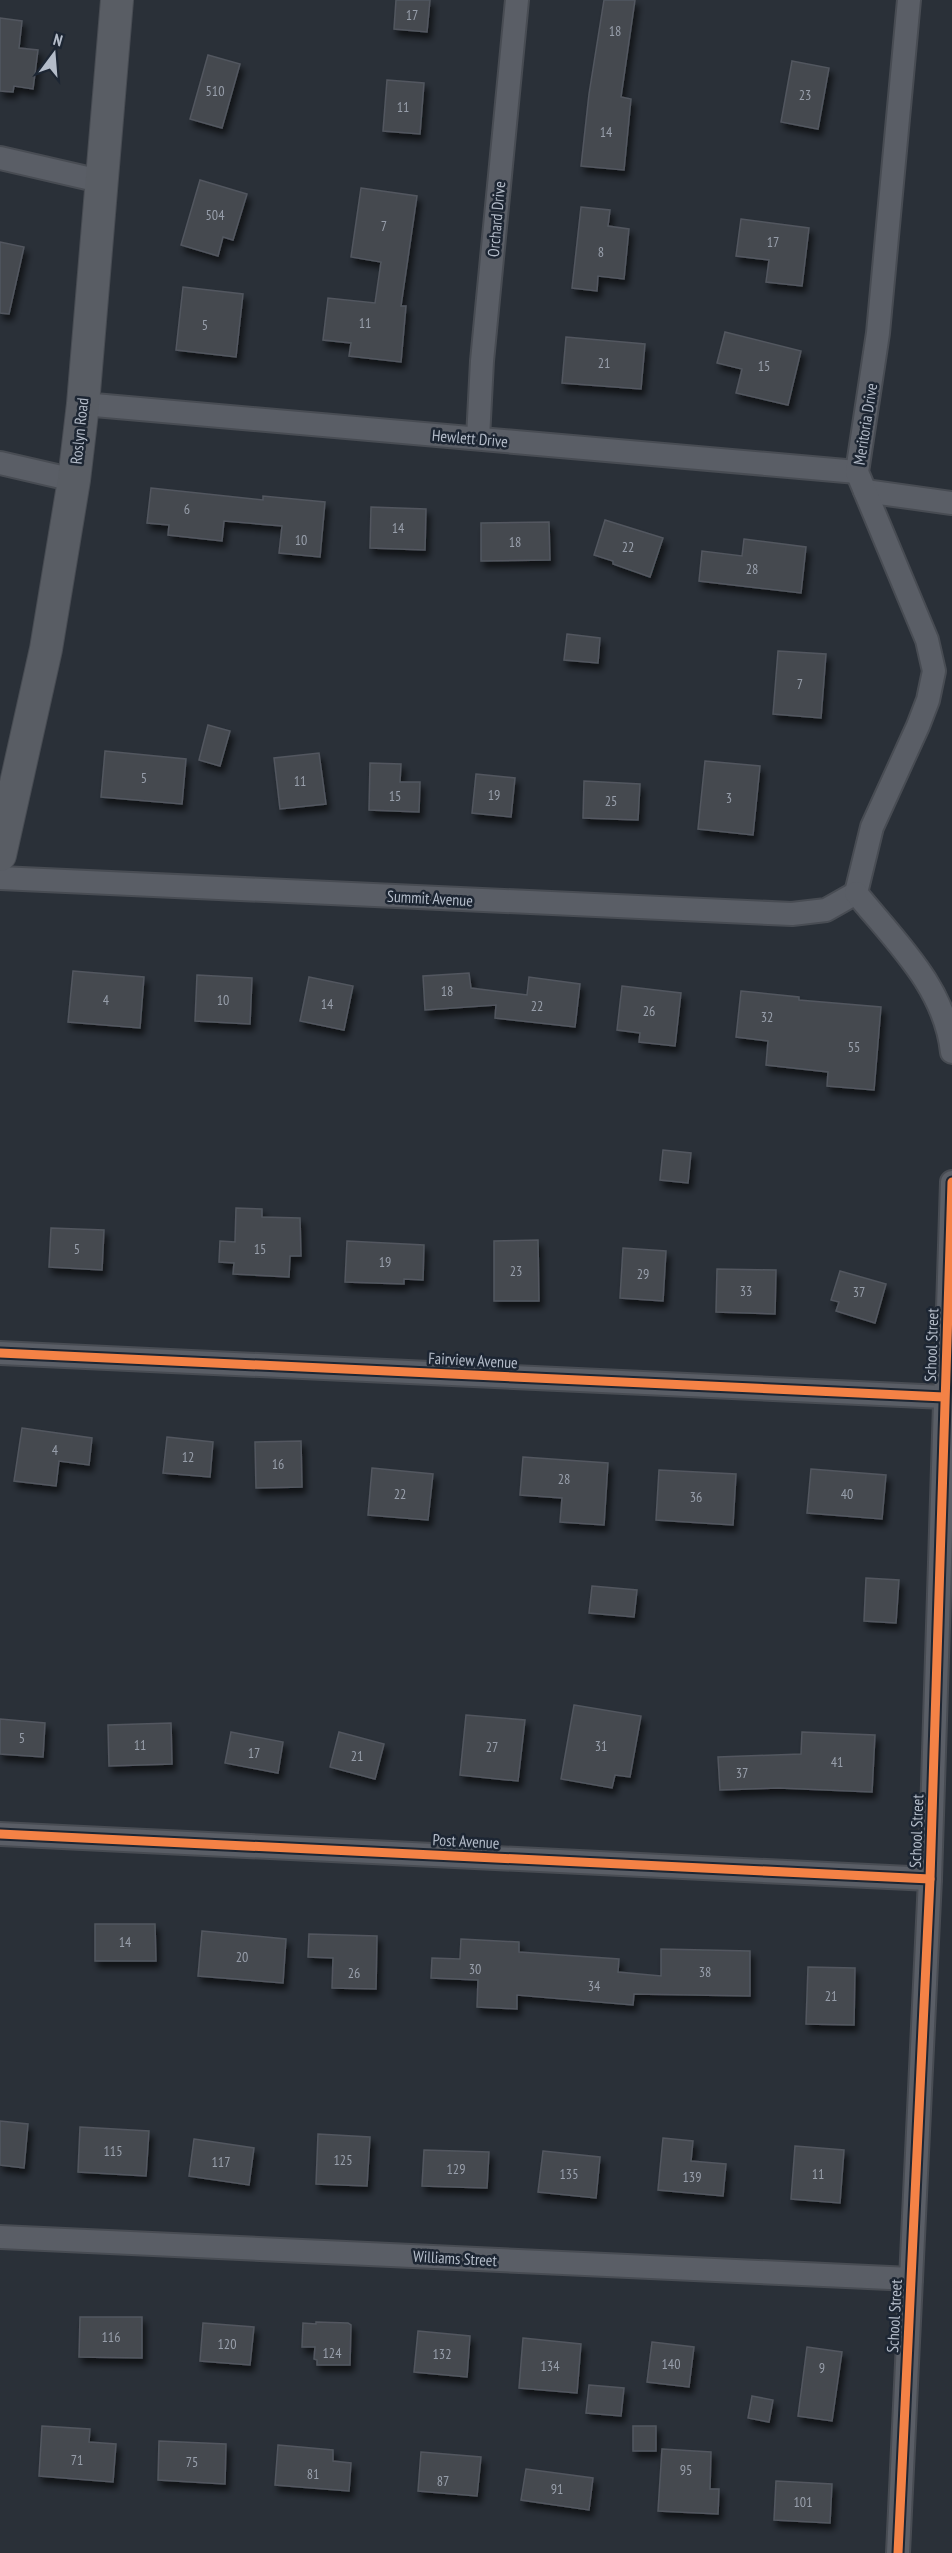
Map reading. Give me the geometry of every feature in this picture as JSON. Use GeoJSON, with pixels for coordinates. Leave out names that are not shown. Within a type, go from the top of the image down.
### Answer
{"type":"FeatureCollection","features":[{"type":"Feature","properties":{"kind":"main road","name":"Roslyn Road"},"geometry":{"type":"LineString","coordinates":[[0,855],[10,770],[46,648],[74,480],[83,404],[117,0]]}},
{"type":"Feature","properties":{"kind":"street","name":"Orchard Drive"},"geometry":{"type":"LineString","coordinates":[[478,438],[482,361],[517,0]]}},
{"type":"Feature","properties":{"kind":"street","name":"Meritoria Drive"},"geometry":{"type":"LineString","coordinates":[[861,482],[881,302],[909,0]]}},
{"type":"Feature","properties":{"kind":"street"},"geometry":{"type":"LineString","coordinates":[[0,158],[100,181]]}},
{"type":"Feature","properties":{"kind":"street","name":"Hewlett Drive"},"geometry":{"type":"LineString","coordinates":[[83,404],[478,438],[861,482],[952,503]]}},
{"type":"Feature","properties":{"kind":"street"},"geometry":{"type":"LineString","coordinates":[[0,463],[74,480]]}},
{"type":"Feature","properties":{"kind":"street"},"geometry":{"type":"LineString","coordinates":[[861,482],[927,640],[934,671],[928,700],[918,726],[872,827],[856,893],[925,978],[942,1009],[950,1033],[952,1052]]}},
{"type":"Feature","properties":{"kind":"street","name":"Summit Avenue"},"geometry":{"type":"LineString","coordinates":[[0,878],[792,914],[826,910],[856,893]]}},
{"type":"Feature","properties":{"kind":"street","name":"School Street"},"geometry":{"type":"LineString","coordinates":[[898,2553],[930,1879],[952,1182]]}},
{"type":"Feature","properties":{"kind":"street","name":"Fairview Avenue"},"geometry":{"type":"LineString","coordinates":[[0,1353],[944,1397]]}},
{"type":"Feature","properties":{"kind":"street","name":"Post Avenue"},"geometry":{"type":"LineString","coordinates":[[0,1834],[930,1879]]}},
{"type":"Feature","properties":{"kind":"street","name":"Williams Street"},"geometry":{"type":"LineString","coordinates":[[0,2237],[911,2279]]}},
{"type":"Feature","properties":{"kind":"building"},"geometry":{"type":"Polygon","coordinates":[[[396,0],[430,0],[427,32],[394,29],[396,0]]]}},
{"type":"Feature","properties":{"kind":"building"},"geometry":{"type":"Polygon","coordinates":[[[604,0],[635,0],[621,97],[631,99],[624,170],[581,166],[589,94],[604,0]]]}},
{"type":"Feature","properties":{"kind":"building"},"geometry":{"type":"Polygon","coordinates":[[[0,18],[22,21],[19,48],[38,50],[33,89],[14,86],[13,92],[0,91],[0,18]]]}},
{"type":"Feature","properties":{"kind":"building"},"geometry":{"type":"Polygon","coordinates":[[[208,55],[240,64],[222,128],[190,119],[208,55]]]}},
{"type":"Feature","properties":{"kind":"building"},"geometry":{"type":"Polygon","coordinates":[[[792,61],[829,68],[818,129],[781,122],[792,61]]]}},
{"type":"Feature","properties":{"kind":"building"},"geometry":{"type":"Polygon","coordinates":[[[387,80],[424,83],[420,134],[383,131],[387,80]]]}},
{"type":"Feature","properties":{"kind":"building"},"geometry":{"type":"Polygon","coordinates":[[[200,180],[247,194],[233,240],[223,237],[218,256],[181,245],[200,180]]]}},
{"type":"Feature","properties":{"kind":"building"},"geometry":{"type":"Polygon","coordinates":[[[361,188],[417,196],[401,306],[406,306],[401,362],[349,356],[351,343],[323,340],[328,298],[375,303],[381,262],[351,257],[361,188]]]}},
{"type":"Feature","properties":{"kind":"building"},"geometry":{"type":"Polygon","coordinates":[[[581,207],[610,210],[608,226],[629,229],[624,279],[598,276],[597,291],[572,288],[581,207]]]}},
{"type":"Feature","properties":{"kind":"building"},"geometry":{"type":"Polygon","coordinates":[[[741,219],[809,228],[802,286],[766,282],[769,260],[736,256],[741,219]]]}},
{"type":"Feature","properties":{"kind":"building"},"geometry":{"type":"Polygon","coordinates":[[[0,242],[24,247],[9,314],[0,313],[0,242]]]}},
{"type":"Feature","properties":{"kind":"building"},"geometry":{"type":"Polygon","coordinates":[[[183,287],[243,294],[236,357],[176,350],[183,287]]]}},
{"type":"Feature","properties":{"kind":"building"},"geometry":{"type":"Polygon","coordinates":[[[725,332],[801,351],[788,405],[736,393],[742,369],[717,363],[725,332]]]}},
{"type":"Feature","properties":{"kind":"building"},"geometry":{"type":"Polygon","coordinates":[[[566,337],[645,344],[641,389],[562,383],[566,337]]]}},
{"type":"Feature","properties":{"kind":"building"},"geometry":{"type":"Polygon","coordinates":[[[151,488],[263,500],[263,496],[325,502],[320,557],[279,553],[282,526],[224,521],[222,541],[168,535],[169,525],[147,523],[151,488]]]}},
{"type":"Feature","properties":{"kind":"building"},"geometry":{"type":"Polygon","coordinates":[[[371,507],[426,509],[425,550],[370,548],[371,507]]]}},
{"type":"Feature","properties":{"kind":"building"},"geometry":{"type":"Polygon","coordinates":[[[605,520],[663,538],[650,577],[594,555],[605,520]]]}},
{"type":"Feature","properties":{"kind":"building"},"geometry":{"type":"Polygon","coordinates":[[[549,522],[550,560],[481,561],[481,523],[549,522]]]}},
{"type":"Feature","properties":{"kind":"building"},"geometry":{"type":"Polygon","coordinates":[[[744,539],[806,547],[801,593],[699,581],[702,551],[742,556],[744,539]]]}},
{"type":"Feature","properties":{"kind":"building"},"geometry":{"type":"Polygon","coordinates":[[[567,634],[600,638],[598,663],[564,660],[567,634]]]}},
{"type":"Feature","properties":{"kind":"building"},"geometry":{"type":"Polygon","coordinates":[[[778,651],[826,654],[821,718],[773,714],[778,651]]]}},
{"type":"Feature","properties":{"kind":"building"},"geometry":{"type":"Polygon","coordinates":[[[208,725],[230,731],[220,766],[199,760],[208,725]]]}},
{"type":"Feature","properties":{"kind":"building"},"geometry":{"type":"Polygon","coordinates":[[[105,751],[186,759],[182,804],[101,797],[105,751]]]}},
{"type":"Feature","properties":{"kind":"building"},"geometry":{"type":"Polygon","coordinates":[[[319,753],[326,804],[280,809],[274,758],[319,753]]]}},
{"type":"Feature","properties":{"kind":"building"},"geometry":{"type":"Polygon","coordinates":[[[705,761],[760,766],[753,835],[698,829],[705,761]]]}},
{"type":"Feature","properties":{"kind":"building"},"geometry":{"type":"Polygon","coordinates":[[[370,763],[401,764],[400,782],[420,782],[419,812],[369,810],[370,763]]]}},
{"type":"Feature","properties":{"kind":"building"},"geometry":{"type":"Polygon","coordinates":[[[476,774],[515,778],[511,817],[472,813],[476,774]]]}},
{"type":"Feature","properties":{"kind":"building"},"geometry":{"type":"Polygon","coordinates":[[[584,781],[640,784],[638,820],[583,818],[584,781]]]}},
{"type":"Feature","properties":{"kind":"building"},"geometry":{"type":"Polygon","coordinates":[[[73,971],[144,977],[140,1028],[68,1022],[73,971]]]}},
{"type":"Feature","properties":{"kind":"building"},"geometry":{"type":"Polygon","coordinates":[[[469,973],[471,988],[527,995],[529,977],[580,984],[575,1027],[495,1018],[496,1005],[425,1010],[423,976],[469,973]]]}},
{"type":"Feature","properties":{"kind":"building"},"geometry":{"type":"Polygon","coordinates":[[[197,975],[252,978],[250,1024],[195,1021],[197,975]]]}},
{"type":"Feature","properties":{"kind":"building"},"geometry":{"type":"Polygon","coordinates":[[[309,977],[353,986],[344,1030],[300,1021],[309,977]]]}},
{"type":"Feature","properties":{"kind":"building"},"geometry":{"type":"Polygon","coordinates":[[[622,986],[681,993],[675,1046],[639,1042],[640,1033],[617,1030],[622,986]]]}},
{"type":"Feature","properties":{"kind":"building"},"geometry":{"type":"Polygon","coordinates":[[[741,991],[799,997],[799,1000],[881,1007],[874,1090],[827,1086],[828,1072],[766,1065],[768,1041],[736,1037],[741,991]]]}},
{"type":"Feature","properties":{"kind":"building"},"geometry":{"type":"Polygon","coordinates":[[[663,1150],[691,1153],[688,1183],[660,1180],[663,1150]]]}},
{"type":"Feature","properties":{"kind":"building"},"geometry":{"type":"Polygon","coordinates":[[[236,1208],[262,1209],[262,1217],[300,1218],[301,1256],[290,1256],[289,1277],[233,1274],[234,1263],[219,1262],[220,1241],[235,1242],[236,1208]]]}},
{"type":"Feature","properties":{"kind":"building"},"geometry":{"type":"Polygon","coordinates":[[[51,1228],[104,1230],[102,1270],[49,1267],[51,1228]]]}},
{"type":"Feature","properties":{"kind":"building"},"geometry":{"type":"Polygon","coordinates":[[[538,1240],[539,1301],[494,1301],[494,1241],[538,1240]]]}},
{"type":"Feature","properties":{"kind":"building"},"geometry":{"type":"Polygon","coordinates":[[[347,1241],[424,1245],[423,1280],[404,1279],[404,1284],[345,1282],[347,1241]]]}},
{"type":"Feature","properties":{"kind":"building"},"geometry":{"type":"Polygon","coordinates":[[[623,1248],[666,1251],[663,1301],[620,1298],[623,1248]]]}},
{"type":"Feature","properties":{"kind":"building"},"geometry":{"type":"Polygon","coordinates":[[[717,1269],[776,1270],[775,1314],[716,1312],[717,1269]]]}},
{"type":"Feature","properties":{"kind":"building"},"geometry":{"type":"Polygon","coordinates":[[[840,1271],[886,1284],[875,1323],[836,1311],[839,1302],[831,1300],[840,1271]]]}},
{"type":"Feature","properties":{"kind":"building"},"geometry":{"type":"Polygon","coordinates":[[[22,1428],[92,1438],[89,1465],[59,1461],[56,1486],[14,1481],[22,1428]]]}},
{"type":"Feature","properties":{"kind":"building"},"geometry":{"type":"Polygon","coordinates":[[[167,1437],[213,1442],[210,1477],[163,1473],[167,1437]]]}},
{"type":"Feature","properties":{"kind":"building"},"geometry":{"type":"Polygon","coordinates":[[[301,1441],[302,1487],[256,1488],[255,1442],[301,1441]]]}},
{"type":"Feature","properties":{"kind":"building"},"geometry":{"type":"Polygon","coordinates":[[[523,1457],[608,1463],[604,1525],[560,1522],[562,1498],[520,1495],[523,1457]]]}},
{"type":"Feature","properties":{"kind":"building"},"geometry":{"type":"Polygon","coordinates":[[[372,1468],[433,1474],[428,1520],[368,1515],[372,1468]]]}},
{"type":"Feature","properties":{"kind":"building"},"geometry":{"type":"Polygon","coordinates":[[[811,1469],[886,1475],[882,1519],[807,1513],[811,1469]]]}},
{"type":"Feature","properties":{"kind":"building"},"geometry":{"type":"Polygon","coordinates":[[[659,1470],[736,1474],[733,1525],[656,1520],[659,1470]]]}},
{"type":"Feature","properties":{"kind":"building"},"geometry":{"type":"Polygon","coordinates":[[[866,1578],[899,1580],[896,1623],[864,1621],[866,1578]]]}},
{"type":"Feature","properties":{"kind":"building"},"geometry":{"type":"Polygon","coordinates":[[[592,1586],[637,1590],[634,1617],[589,1613],[592,1586]]]}},
{"type":"Feature","properties":{"kind":"building"},"geometry":{"type":"Polygon","coordinates":[[[574,1705],[641,1716],[630,1777],[615,1775],[612,1788],[561,1779],[574,1705]]]}},
{"type":"Feature","properties":{"kind":"building"},"geometry":{"type":"Polygon","coordinates":[[[466,1715],[525,1720],[518,1781],[460,1775],[466,1715]]]}},
{"type":"Feature","properties":{"kind":"building"},"geometry":{"type":"Polygon","coordinates":[[[0,1719],[45,1723],[43,1757],[0,1754],[0,1719]]]}},
{"type":"Feature","properties":{"kind":"building"},"geometry":{"type":"Polygon","coordinates":[[[171,1723],[172,1764],[109,1766],[108,1725],[171,1723]]]}},
{"type":"Feature","properties":{"kind":"building"},"geometry":{"type":"Polygon","coordinates":[[[231,1732],[283,1742],[278,1773],[225,1763],[231,1732]]]}},
{"type":"Feature","properties":{"kind":"building"},"geometry":{"type":"Polygon","coordinates":[[[339,1732],[384,1744],[375,1779],[330,1767],[339,1732]]]}},
{"type":"Feature","properties":{"kind":"building"},"geometry":{"type":"Polygon","coordinates":[[[802,1732],[875,1735],[872,1792],[779,1788],[720,1790],[718,1757],[801,1754],[802,1732]]]}},
{"type":"Feature","properties":{"kind":"building"},"geometry":{"type":"Polygon","coordinates":[[[95,1924],[155,1924],[156,1961],[95,1961],[95,1924]]]}},
{"type":"Feature","properties":{"kind":"building"},"geometry":{"type":"Polygon","coordinates":[[[202,1931],[286,1939],[283,1983],[198,1976],[202,1931]]]}},
{"type":"Feature","properties":{"kind":"building"},"geometry":{"type":"Polygon","coordinates":[[[309,1934],[377,1936],[376,1989],[332,1988],[333,1958],[308,1957],[309,1934]]]}},
{"type":"Feature","properties":{"kind":"building"},"geometry":{"type":"Polygon","coordinates":[[[461,1939],[519,1942],[519,1952],[619,1959],[618,1972],[661,1976],[661,1949],[750,1951],[750,1996],[634,1994],[633,2005],[517,1995],[517,2009],[477,2007],[478,1980],[431,1978],[432,1958],[460,1959],[461,1939]]]}},
{"type":"Feature","properties":{"kind":"building"},"geometry":{"type":"Polygon","coordinates":[[[808,1967],[855,1968],[854,2025],[806,2024],[808,1967]]]}},
{"type":"Feature","properties":{"kind":"building"},"geometry":{"type":"Polygon","coordinates":[[[0,2121],[28,2124],[24,2168],[0,2165],[0,2121]]]}},
{"type":"Feature","properties":{"kind":"building"},"geometry":{"type":"Polygon","coordinates":[[[80,2127],[149,2131],[146,2176],[78,2172],[80,2127]]]}},
{"type":"Feature","properties":{"kind":"building"},"geometry":{"type":"Polygon","coordinates":[[[318,2134],[370,2137],[367,2186],[316,2184],[318,2134]]]}},
{"type":"Feature","properties":{"kind":"building"},"geometry":{"type":"Polygon","coordinates":[[[663,2138],[693,2141],[691,2161],[726,2164],[723,2196],[658,2190],[663,2138]]]}},
{"type":"Feature","properties":{"kind":"building"},"geometry":{"type":"Polygon","coordinates":[[[194,2139],[254,2148],[249,2185],[189,2176],[194,2139]]]}},
{"type":"Feature","properties":{"kind":"building"},"geometry":{"type":"Polygon","coordinates":[[[795,2146],[844,2150],[840,2203],[791,2199],[795,2146]]]}},
{"type":"Feature","properties":{"kind":"building"},"geometry":{"type":"Polygon","coordinates":[[[424,2150],[489,2152],[487,2188],[422,2186],[424,2150]]]}},
{"type":"Feature","properties":{"kind":"building"},"geometry":{"type":"Polygon","coordinates":[[[543,2151],[600,2157],[596,2198],[538,2192],[543,2151]]]}},
{"type":"Feature","properties":{"kind":"building"},"geometry":{"type":"Polygon","coordinates":[[[80,2317],[142,2317],[142,2358],[79,2357],[80,2317]]]}},
{"type":"Feature","properties":{"kind":"building"},"geometry":{"type":"Polygon","coordinates":[[[316,2322],[351,2325],[350,2365],[317,2365],[317,2360],[314,2359],[315,2347],[302,2347],[303,2323],[316,2324],[316,2322]]]}},
{"type":"Feature","properties":{"kind":"building"},"geometry":{"type":"Polygon","coordinates":[[[203,2323],[254,2327],[250,2365],[200,2361],[203,2323]]]}},
{"type":"Feature","properties":{"kind":"building"},"geometry":{"type":"Polygon","coordinates":[[[418,2331],[470,2336],[467,2377],[414,2372],[418,2331]]]}},
{"type":"Feature","properties":{"kind":"building"},"geometry":{"type":"Polygon","coordinates":[[[523,2338],[581,2344],[577,2393],[519,2388],[523,2338]]]}},
{"type":"Feature","properties":{"kind":"building"},"geometry":{"type":"Polygon","coordinates":[[[652,2342],[694,2347],[689,2387],[647,2382],[652,2342]]]}},
{"type":"Feature","properties":{"kind":"building"},"geometry":{"type":"Polygon","coordinates":[[[807,2347],[842,2352],[832,2421],[798,2416],[807,2347]]]}},
{"type":"Feature","properties":{"kind":"building"},"geometry":{"type":"Polygon","coordinates":[[[589,2385],[624,2388],[621,2416],[586,2413],[589,2385]]]}},
{"type":"Feature","properties":{"kind":"building"},"geometry":{"type":"Polygon","coordinates":[[[752,2396],[773,2400],[769,2422],[748,2418],[752,2396]]]}},
{"type":"Feature","properties":{"kind":"building"},"geometry":{"type":"Polygon","coordinates":[[[42,2426],[90,2429],[89,2442],[116,2444],[113,2482],[39,2476],[42,2426]]]}},
{"type":"Feature","properties":{"kind":"building"},"geometry":{"type":"Polygon","coordinates":[[[633,2426],[656,2426],[656,2451],[633,2451],[633,2426]]]}},
{"type":"Feature","properties":{"kind":"building"},"geometry":{"type":"Polygon","coordinates":[[[159,2441],[226,2444],[225,2484],[158,2480],[159,2441]]]}},
{"type":"Feature","properties":{"kind":"building"},"geometry":{"type":"Polygon","coordinates":[[[278,2445],[333,2450],[333,2461],[351,2463],[349,2491],[275,2485],[278,2445]]]}},
{"type":"Feature","properties":{"kind":"building"},"geometry":{"type":"Polygon","coordinates":[[[662,2449],[711,2452],[710,2489],[719,2489],[718,2514],[658,2511],[662,2449]]]}},
{"type":"Feature","properties":{"kind":"building"},"geometry":{"type":"Polygon","coordinates":[[[421,2452],[481,2457],[477,2496],[418,2491],[421,2452]]]}},
{"type":"Feature","properties":{"kind":"building"},"geometry":{"type":"Polygon","coordinates":[[[526,2469],[593,2478],[589,2510],[521,2500],[526,2469]]]}},
{"type":"Feature","properties":{"kind":"building"},"geometry":{"type":"Polygon","coordinates":[[[776,2481],[832,2484],[830,2523],[774,2520],[776,2481]]]}},
{"type":"Feature","properties":{"kind":"cycle path"},"geometry":{"type":"LineString","coordinates":[[898,2553],[930,1879],[952,1182]]}},
{"type":"Feature","properties":{"kind":"cycle path"},"geometry":{"type":"LineString","coordinates":[[0,1353],[944,1397]]}},
{"type":"Feature","properties":{"kind":"cycle path"},"geometry":{"type":"LineString","coordinates":[[0,1834],[930,1879]]}}]}
